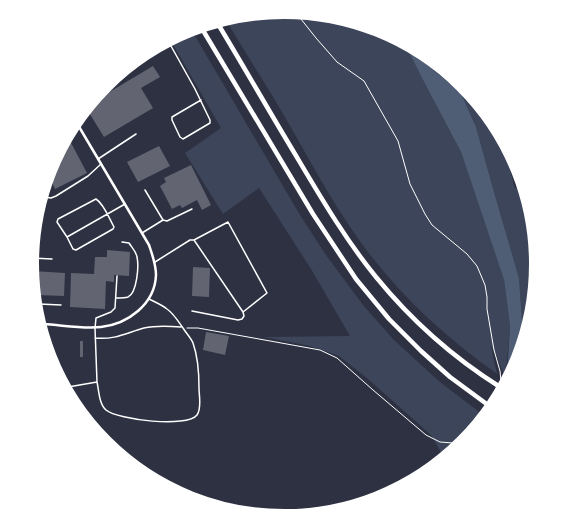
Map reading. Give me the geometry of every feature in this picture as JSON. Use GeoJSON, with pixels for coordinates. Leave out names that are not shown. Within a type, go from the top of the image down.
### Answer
{"type":"FeatureCollection","features":[{"type":"Feature","properties":{"kind":"highway"},"geometry":{"type":"LineString","coordinates":[[219,26],[321,198],[371,270],[401,305],[432,336],[482,376],[498,385]]}},
{"type":"Feature","properties":{"kind":"highway"},"geometry":{"type":"LineString","coordinates":[[204,32],[313,214],[356,279],[389,319],[421,352],[450,377],[487,404]]}},
{"type":"Feature","properties":{"kind":"street"},"geometry":{"type":"LineString","coordinates":[[45,324],[95,328],[109,326],[124,321],[136,312],[149,298],[155,281],[154,262],[149,245],[79,127]]}},
{"type":"Feature","properties":{"kind":"lane"},"geometry":{"type":"LineString","coordinates":[[170,46],[201,100],[210,120],[210,123],[183,139],[177,132],[172,117],[201,100]]}},
{"type":"Feature","properties":{"kind":"lane"},"geometry":{"type":"LineString","coordinates":[[98,159],[136,134]]}},
{"type":"Feature","properties":{"kind":"lane"},"geometry":{"type":"LineString","coordinates":[[47,198],[56,196],[88,176],[102,164]]}},
{"type":"Feature","properties":{"kind":"lane"},"geometry":{"type":"LineString","coordinates":[[145,190],[163,220]]}},
{"type":"Feature","properties":{"kind":"lane"},"geometry":{"type":"LineString","coordinates":[[96,199],[99,200],[114,226],[113,229],[76,250],[73,249],[67,237],[57,222],[58,219],[96,199]]}},
{"type":"Feature","properties":{"kind":"lane"},"geometry":{"type":"LineString","coordinates":[[67,237],[125,204]]}},
{"type":"Feature","properties":{"kind":"lane"},"geometry":{"type":"LineString","coordinates":[[142,233],[163,220],[167,222],[192,209]]}},
{"type":"Feature","properties":{"kind":"lane"},"geometry":{"type":"LineString","coordinates":[[154,262],[190,240],[194,240],[228,222],[267,293],[243,312]]}},
{"type":"Feature","properties":{"kind":"lane"},"geometry":{"type":"LineString","coordinates":[[192,311],[238,320],[242,319],[244,316],[243,312],[194,240]]}},
{"type":"Feature","properties":{"kind":"lane"},"geometry":{"type":"LineString","coordinates":[[116,298],[128,297],[135,289],[137,258],[129,243],[122,242]]}},
{"type":"Feature","properties":{"kind":"lane"},"geometry":{"type":"LineString","coordinates":[[38,259],[52,260]]}},
{"type":"Feature","properties":{"kind":"lane"},"geometry":{"type":"LineString","coordinates":[[117,276],[115,308],[111,312],[96,318],[95,338],[97,382],[102,405],[106,411],[114,415],[156,422],[172,423],[192,419],[197,416],[199,411],[199,367],[193,343],[176,318],[167,309],[149,298]]}},
{"type":"Feature","properties":{"kind":"lane"},"geometry":{"type":"LineString","coordinates":[[42,304],[61,305]]}},
{"type":"Feature","properties":{"kind":"lane"},"geometry":{"type":"LineString","coordinates":[[95,338],[105,339],[124,336],[143,328],[158,326],[183,327]]}},
{"type":"Feature","properties":{"kind":"lane"},"geometry":{"type":"LineString","coordinates":[[71,387],[97,382]]}},
{"type":"Feature","properties":{"kind":"path"},"geometry":{"type":"LineString","coordinates":[[301,19],[337,62],[364,81],[398,141],[410,184],[425,214],[432,225],[467,254],[477,266],[485,286],[487,309],[501,381]]}},
{"type":"Feature","properties":{"kind":"path"},"geometry":{"type":"LineString","coordinates":[[183,327],[198,328],[320,350],[337,358],[372,390],[426,435],[440,442],[453,443]]}},
{"type":"Feature","properties":{"kind":"shaded area"},"geometry":{"type":"Polygon","coordinates":[[[284,18],[316,20],[348,26],[363,31],[393,43],[409,52],[461,152],[504,280],[510,326],[506,370],[505,374],[503,373],[491,346],[497,374],[441,330],[391,281],[362,244],[338,209],[284,115],[228,24],[252,20],[284,18]]]}},
{"type":"Feature","properties":{"kind":"shaded area"},"geometry":{"type":"Polygon","coordinates":[[[195,35],[300,215],[326,255],[363,305],[394,340],[440,382],[480,413],[458,438],[441,453],[431,435],[368,379],[339,356],[310,346],[264,337],[350,336],[311,269],[259,188],[223,214],[185,153],[221,128],[173,44],[175,43],[195,35]]]}},
{"type":"Feature","properties":{"kind":"shaded area"},"geometry":{"type":"Polygon","coordinates":[[[409,52],[432,67],[433,70],[461,93],[476,127],[519,278],[522,326],[508,366],[510,326],[504,280],[461,152],[409,52]]]}},
{"type":"Feature","properties":{"kind":"shaded area"},"geometry":{"type":"Polygon","coordinates":[[[432,67],[454,86],[433,70],[432,67]]]}},
{"type":"Feature","properties":{"kind":"shaded area"},"geometry":{"type":"Polygon","coordinates":[[[461,93],[489,127],[505,155],[514,186],[519,192],[522,200],[528,232],[530,264],[528,296],[522,326],[519,278],[476,127],[461,93]]]}},
{"type":"Feature","properties":{"kind":"building"},"geometry":{"type":"Polygon","coordinates":[[[153,66],[160,77],[141,88],[153,108],[104,137],[89,113],[107,94],[153,66]]]}},
{"type":"Feature","properties":{"kind":"building"},"geometry":{"type":"Polygon","coordinates":[[[71,142],[87,173],[55,189],[52,182],[63,155],[71,142]]]}},
{"type":"Feature","properties":{"kind":"building"},"geometry":{"type":"Polygon","coordinates":[[[159,146],[170,166],[138,182],[127,162],[159,146]]]}},
{"type":"Feature","properties":{"kind":"building"},"geometry":{"type":"Polygon","coordinates":[[[191,165],[211,205],[202,210],[197,200],[182,208],[180,205],[172,209],[160,186],[166,182],[164,178],[191,165]]]}},
{"type":"Feature","properties":{"kind":"building"},"geometry":{"type":"Polygon","coordinates":[[[107,250],[130,252],[129,276],[114,275],[114,282],[106,281],[105,309],[70,307],[71,273],[94,274],[95,257],[107,257],[107,250]]]}},
{"type":"Feature","properties":{"kind":"building"},"geometry":{"type":"Polygon","coordinates":[[[193,267],[210,268],[209,297],[192,296],[193,267]]]}},
{"type":"Feature","properties":{"kind":"building"},"geometry":{"type":"Polygon","coordinates":[[[38,271],[65,273],[64,296],[40,295],[38,271]]]}},
{"type":"Feature","properties":{"kind":"building"},"geometry":{"type":"Polygon","coordinates":[[[206,332],[229,336],[225,355],[203,350],[206,332]]]}},
{"type":"Feature","properties":{"kind":"building"},"geometry":{"type":"Polygon","coordinates":[[[80,341],[83,341],[83,357],[80,357],[80,341]]]}}]}
